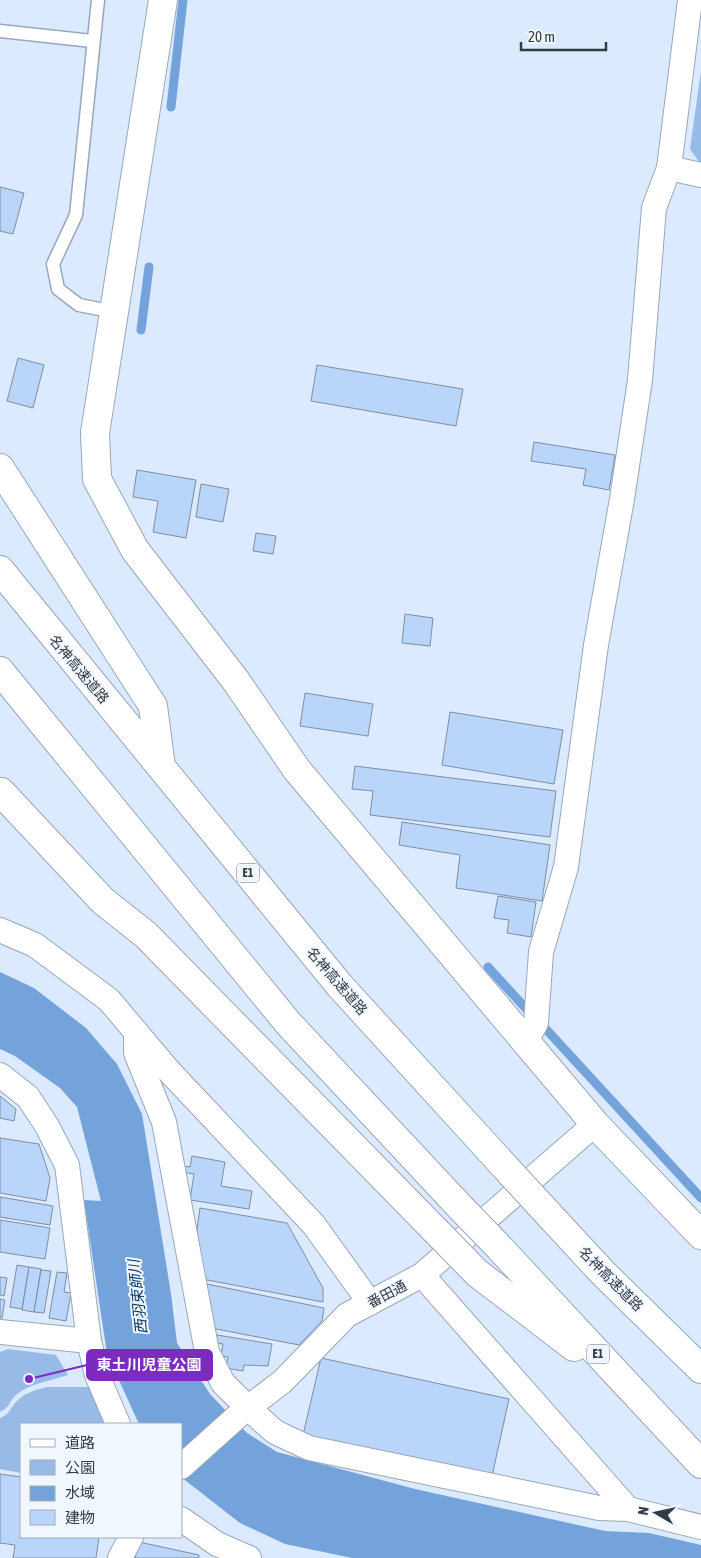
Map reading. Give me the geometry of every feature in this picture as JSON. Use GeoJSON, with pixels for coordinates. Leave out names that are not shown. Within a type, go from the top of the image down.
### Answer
{"type":"FeatureCollection","features":[{"type":"Feature","properties":{"kind":"main road"},"geometry":{"type":"LineString","coordinates":[[163,0],[95,433],[97,479],[135,550],[236,681],[297,770],[595,1124],[701,1235]]}},
{"type":"Feature","properties":{"kind":"main road"},"geometry":{"type":"LineString","coordinates":[[0,468],[153,706],[161,766]]}},
{"type":"Feature","properties":{"kind":"main road","name":"名神高速道路"},"geometry":{"type":"LineString","coordinates":[[0,570],[82,673],[161,766],[340,986],[602,1272],[701,1369]]}},
{"type":"Feature","properties":{"kind":"main road","name":"E1"},"geometry":{"type":"LineString","coordinates":[[0,671],[288,1023],[701,1464]]}},
{"type":"Feature","properties":{"kind":"main road"},"geometry":{"type":"LineString","coordinates":[[1,792],[103,901],[146,935],[477,1273],[638,1397]]}},
{"type":"Feature","properties":{"kind":"street"},"geometry":{"type":"LineString","coordinates":[[526,1041],[536,1023],[541,952],[566,867],[596,645],[622,499],[640,380],[654,208],[670,168],[690,0]]}},
{"type":"Feature","properties":{"kind":"street"},"geometry":{"type":"LineString","coordinates":[[670,168],[701,175]]}},
{"type":"Feature","properties":{"kind":"street"},"geometry":{"type":"LineString","coordinates":[[0,930],[34,945],[109,1000],[168,1070],[314,1225],[370,1303]]}},
{"type":"Feature","properties":{"kind":"street"},"geometry":{"type":"LineString","coordinates":[[136,1032],[136,1053],[164,1122],[207,1352],[223,1383],[244,1411],[275,1432],[309,1448],[599,1508],[628,1509],[701,1527]]}},
{"type":"Feature","properties":{"kind":"street"},"geometry":{"type":"LineString","coordinates":[[0,1075],[28,1098],[47,1126],[67,1165],[88,1342],[97,1375],[118,1423]]}},
{"type":"Feature","properties":{"kind":"street","name":"番田通"},"geometry":{"type":"LineString","coordinates":[[182,1466],[244,1411],[283,1381],[347,1315],[422,1275],[595,1124]]}},
{"type":"Feature","properties":{"kind":"street"},"geometry":{"type":"LineString","coordinates":[[422,1275],[628,1509]]}},
{"type":"Feature","properties":{"kind":"street"},"geometry":{"type":"LineString","coordinates":[[0,1332],[88,1342]]}},
{"type":"Feature","properties":{"kind":"street"},"geometry":{"type":"LineString","coordinates":[[182,1519],[217,1544],[249,1558]]}},
{"type":"Feature","properties":{"kind":"street"},"geometry":{"type":"LineString","coordinates":[[120,1558],[130,1538]]}},
{"type":"Feature","properties":{"kind":"lane"},"geometry":{"type":"LineString","coordinates":[[98,0],[92,41],[76,215],[53,264],[58,289],[79,304],[115,312]]}},
{"type":"Feature","properties":{"kind":"lane"},"geometry":{"type":"LineString","coordinates":[[0,31],[92,41]]}},
{"type":"Feature","properties":{"kind":"green space"},"geometry":{"type":"Polygon","coordinates":[[[701,71],[701,165],[690,149],[701,71]]]}},
{"type":"Feature","properties":{"kind":"green space"},"geometry":{"type":"Polygon","coordinates":[[[8,1349],[56,1355],[68,1375],[34,1385],[22,1391],[0,1412],[0,1352],[8,1349]]]}},
{"type":"Feature","properties":{"kind":"green space"},"geometry":{"type":"Polygon","coordinates":[[[48,1387],[93,1387],[108,1423],[20,1423],[20,1473],[0,1469],[0,1418],[6,1414],[16,1401],[33,1391],[48,1387]]]}},
{"type":"Feature","properties":{"kind":"water","name":"西羽束師川"},"geometry":{"type":"Polygon","coordinates":[[[0,972],[34,988],[86,1028],[117,1064],[142,1114],[177,1343],[210,1394],[247,1433],[277,1452],[415,1489],[605,1531],[649,1533],[701,1545],[701,1558],[352,1558],[285,1544],[240,1523],[182,1478],[182,1423],[139,1423],[107,1354],[84,1200],[101,1201],[77,1107],[60,1088],[15,1056],[0,1049],[0,972]]]}},
{"type":"Feature","properties":{"kind":"building"},"geometry":{"type":"Polygon","coordinates":[[[0,187],[24,193],[13,234],[0,231],[0,187]]]}},
{"type":"Feature","properties":{"kind":"building"},"geometry":{"type":"Polygon","coordinates":[[[18,358],[44,365],[33,408],[7,401],[18,358]]]}},
{"type":"Feature","properties":{"kind":"building"},"geometry":{"type":"Polygon","coordinates":[[[317,365],[463,389],[456,426],[311,401],[317,365]]]}},
{"type":"Feature","properties":{"kind":"building"},"geometry":{"type":"Polygon","coordinates":[[[534,442],[615,455],[609,490],[583,485],[586,469],[531,461],[534,442]]]}},
{"type":"Feature","properties":{"kind":"building"},"geometry":{"type":"Polygon","coordinates":[[[137,470],[196,480],[186,538],[153,532],[158,501],[133,497],[137,470]]]}},
{"type":"Feature","properties":{"kind":"building"},"geometry":{"type":"Polygon","coordinates":[[[201,484],[229,489],[223,522],[196,517],[201,484]]]}},
{"type":"Feature","properties":{"kind":"building"},"geometry":{"type":"Polygon","coordinates":[[[256,533],[276,536],[273,554],[253,551],[256,533]]]}},
{"type":"Feature","properties":{"kind":"building"},"geometry":{"type":"Polygon","coordinates":[[[405,614],[433,618],[430,646],[402,643],[405,614]]]}},
{"type":"Feature","properties":{"kind":"building"},"geometry":{"type":"Polygon","coordinates":[[[305,693],[373,704],[368,736],[300,726],[305,693]]]}},
{"type":"Feature","properties":{"kind":"building"},"geometry":{"type":"Polygon","coordinates":[[[450,712],[563,730],[554,784],[442,765],[450,712]]]}},
{"type":"Feature","properties":{"kind":"building"},"geometry":{"type":"Polygon","coordinates":[[[355,766],[556,791],[550,837],[370,815],[373,791],[352,789],[355,766]]]}},
{"type":"Feature","properties":{"kind":"building"},"geometry":{"type":"Polygon","coordinates":[[[402,822],[550,845],[542,901],[456,888],[460,855],[399,845],[402,822]]]}},
{"type":"Feature","properties":{"kind":"building"},"geometry":{"type":"Polygon","coordinates":[[[498,896],[536,902],[531,937],[507,933],[509,920],[494,918],[498,896]]]}},
{"type":"Feature","properties":{"kind":"building"},"geometry":{"type":"Polygon","coordinates":[[[0,1096],[16,1109],[14,1121],[0,1118],[0,1096]]]}},
{"type":"Feature","properties":{"kind":"building"},"geometry":{"type":"Polygon","coordinates":[[[0,1138],[39,1144],[50,1178],[46,1201],[0,1193],[0,1138]]]}},
{"type":"Feature","properties":{"kind":"building"},"geometry":{"type":"Polygon","coordinates":[[[192,1156],[225,1162],[221,1186],[252,1191],[249,1209],[190,1200],[194,1174],[182,1172],[183,1166],[190,1167],[192,1156]]]}},
{"type":"Feature","properties":{"kind":"building"},"geometry":{"type":"Polygon","coordinates":[[[0,1197],[53,1206],[50,1225],[0,1217],[0,1197]]]}},
{"type":"Feature","properties":{"kind":"building"},"geometry":{"type":"Polygon","coordinates":[[[200,1208],[287,1223],[323,1288],[323,1302],[202,1279],[195,1244],[200,1208]]]}},
{"type":"Feature","properties":{"kind":"building"},"geometry":{"type":"Polygon","coordinates":[[[0,1220],[50,1228],[45,1259],[0,1252],[0,1220]]]}},
{"type":"Feature","properties":{"kind":"building"},"geometry":{"type":"Polygon","coordinates":[[[17,1265],[29,1267],[22,1309],[10,1307],[17,1265]]]}},
{"type":"Feature","properties":{"kind":"building"},"geometry":{"type":"Polygon","coordinates":[[[29,1267],[41,1269],[34,1312],[22,1310],[29,1267]]]}},
{"type":"Feature","properties":{"kind":"building"},"geometry":{"type":"Polygon","coordinates":[[[41,1270],[51,1271],[44,1313],[34,1312],[41,1270]]]}},
{"type":"Feature","properties":{"kind":"building"},"geometry":{"type":"Polygon","coordinates":[[[57,1272],[67,1273],[64,1292],[71,1293],[66,1321],[49,1318],[57,1272]]]}},
{"type":"Feature","properties":{"kind":"building"},"geometry":{"type":"Polygon","coordinates":[[[0,1277],[7,1278],[4,1296],[0,1295],[0,1277]]]}},
{"type":"Feature","properties":{"kind":"building"},"geometry":{"type":"Polygon","coordinates":[[[202,1283],[324,1308],[322,1321],[299,1345],[211,1328],[202,1283]]]}},
{"type":"Feature","properties":{"kind":"building"},"geometry":{"type":"Polygon","coordinates":[[[0,1299],[5,1300],[2,1318],[0,1318],[0,1299]]]}},
{"type":"Feature","properties":{"kind":"building"},"geometry":{"type":"Polygon","coordinates":[[[217,1335],[272,1344],[268,1366],[244,1365],[243,1371],[226,1368],[228,1357],[221,1356],[223,1344],[216,1343],[217,1335]]]}},
{"type":"Feature","properties":{"kind":"building"},"geometry":{"type":"Polygon","coordinates":[[[321,1358],[509,1399],[492,1476],[303,1435],[321,1358]]]}},
{"type":"Feature","properties":{"kind":"building"},"geometry":{"type":"Polygon","coordinates":[[[0,1474],[20,1477],[20,1538],[99,1538],[96,1558],[13,1558],[15,1545],[0,1543],[0,1474]]]}},
{"type":"Feature","properties":{"kind":"building"},"geometry":{"type":"Polygon","coordinates":[[[139,1542],[199,1555],[199,1558],[135,1558],[139,1542]]]}},
{"type":"Feature","properties":{"kind":"waterway"},"geometry":{"type":"LineString","coordinates":[[171,107],[183,0]]}},
{"type":"Feature","properties":{"kind":"waterway"},"geometry":{"type":"LineString","coordinates":[[141,330],[149,267]]}},
{"type":"Feature","properties":{"kind":"waterway"},"geometry":{"type":"LineString","coordinates":[[488,967],[530,1013]]}},
{"type":"Feature","properties":{"kind":"waterway"},"geometry":{"type":"LineString","coordinates":[[544,1027],[701,1198]]}},
{"type":"Feature","properties":{"kind":"place","name":"東土川児童公園"},"geometry":{"type":"Point","coordinates":[29,1379]}}]}
